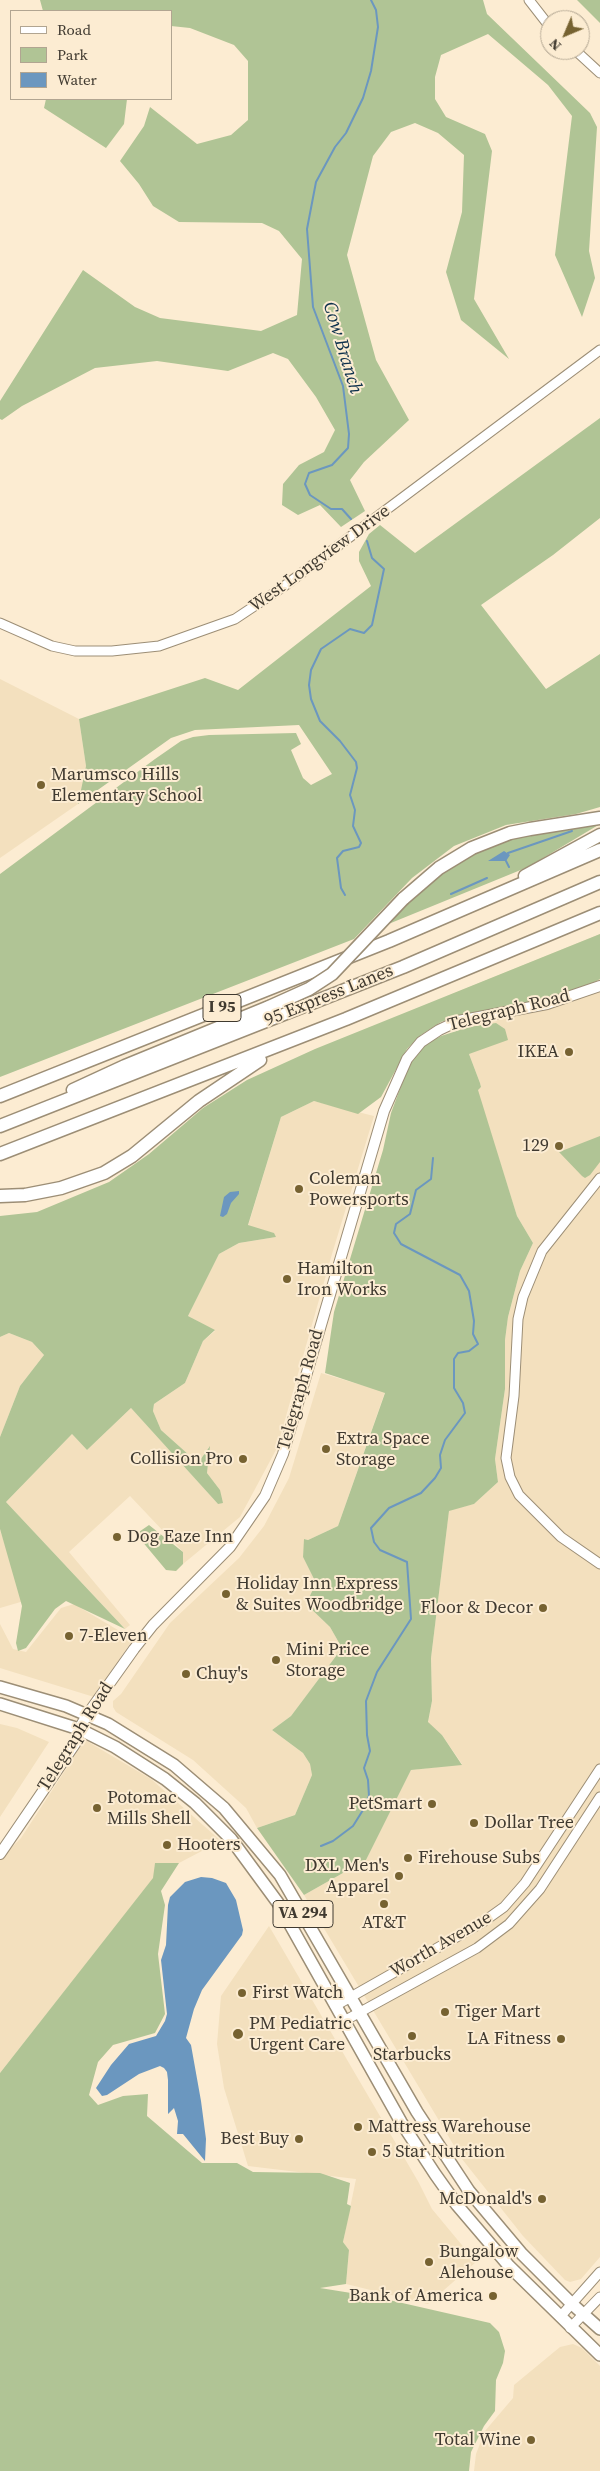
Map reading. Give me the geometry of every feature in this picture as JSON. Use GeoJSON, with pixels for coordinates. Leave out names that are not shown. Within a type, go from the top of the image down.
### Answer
{"type":"FeatureCollection","features":[{"type":"Feature","properties":{"kind":"highway"},"geometry":{"type":"LineString","coordinates":[[0,1126],[125,1066],[269,1008],[308,990],[332,974],[403,899],[423,880],[455,856],[490,840],[530,829],[600,818]]}},
{"type":"Feature","properties":{"kind":"highway"},"geometry":{"type":"LineString","coordinates":[[464,910],[600,834]]}},
{"type":"Feature","properties":{"kind":"highway","name":"I 95"},"geometry":{"type":"LineString","coordinates":[[0,1096],[464,910],[600,850]]}},
{"type":"Feature","properties":{"kind":"highway","name":"95 Express Lanes"},"geometry":{"type":"LineString","coordinates":[[0,1126],[403,967],[600,882]]}},
{"type":"Feature","properties":{"kind":"highway"},"geometry":{"type":"LineString","coordinates":[[0,1154],[298,1038],[600,913]]}},
{"type":"Feature","properties":{"kind":"highway"},"geometry":{"type":"LineString","coordinates":[[0,1196],[61,1188],[91,1178],[117,1166],[230,1078],[298,1038]]}},
{"type":"Feature","properties":{"kind":"highway","name":"VA 294"},"geometry":{"type":"LineString","coordinates":[[0,1688],[46,1699],[87,1715],[136,1740],[159,1754],[195,1781],[231,1816],[280,1876],[416,2112],[469,2191],[522,2254],[583,2315],[600,2329]]}},
{"type":"Feature","properties":{"kind":"highway","name":"VA 294"},"geometry":{"type":"LineString","coordinates":[[0,1704],[80,1729],[146,1765],[196,1803],[220,1827],[247,1859],[275,1898],[413,2142],[457,2205],[508,2266],[600,2355]]}},
{"type":"Feature","properties":{"kind":"main road","name":"Telegraph Road"},"geometry":{"type":"LineString","coordinates":[[0,1854],[76,1744],[80,1729],[87,1715],[153,1625],[230,1547],[254,1514],[276,1474],[384,1111],[407,1059],[421,1042],[450,1024],[547,1004],[600,986]]}},
{"type":"Feature","properties":{"kind":"street"},"geometry":{"type":"LineString","coordinates":[[529,0],[540,14]]}},
{"type":"Feature","properties":{"kind":"street"},"geometry":{"type":"LineString","coordinates":[[586,60],[600,73]]}},
{"type":"Feature","properties":{"kind":"street","name":"West Longview Drive"},"geometry":{"type":"LineString","coordinates":[[0,623],[52,646],[74,651],[112,651],[159,646],[234,619],[283,587],[600,350]]}},
{"type":"Feature","properties":{"kind":"street"},"geometry":{"type":"LineString","coordinates":[[600,1178],[542,1251],[523,1298],[518,1319],[514,1396],[506,1458],[510,1477],[519,1495],[561,1537],[600,1564]]}},
{"type":"Feature","properties":{"kind":"street","name":"Worth Avenue"},"geometry":{"type":"LineString","coordinates":[[335,2006],[483,1922],[504,1907],[525,1884],[600,1769]]}},
{"type":"Feature","properties":{"kind":"street","name":"Worth Avenue"},"geometry":{"type":"LineString","coordinates":[[344,2021],[477,1948],[509,1924],[540,1889],[600,1797]]}},
{"type":"Feature","properties":{"kind":"street"},"geometry":{"type":"LineString","coordinates":[[560,2317],[600,2272]]}},
{"type":"Feature","properties":{"kind":"street"},"geometry":{"type":"LineString","coordinates":[[570,2328],[600,2297]]}},
{"type":"Feature","properties":{"kind":"shaded area","name":"Marumsco Hills Elementary School"},"geometry":{"type":"Polygon","coordinates":[[[0,679],[79,719],[86,766],[78,804],[0,858],[0,679]]]}},
{"type":"Feature","properties":{"kind":"shaded area"},"geometry":{"type":"Polygon","coordinates":[[[600,934],[600,2257],[581,2279],[570,2282],[565,2280],[523,2236],[462,2159],[304,1895],[366,1860],[411,1770],[462,1764],[442,1735],[428,1723],[432,1701],[431,1658],[449,1510],[474,1504],[498,1482],[495,1459],[505,1389],[505,1340],[508,1317],[520,1271],[533,1243],[517,1216],[477,1090],[481,1087],[480,1083],[447,996],[600,934]]]}},
{"type":"Feature","properties":{"kind":"shaded area"},"geometry":{"type":"Polygon","coordinates":[[[314,1101],[374,1116],[332,1254],[277,1448],[240,1517],[183,1564],[183,1552],[130,1496],[69,1552],[130,1625],[125,1629],[6,1502],[72,1434],[87,1450],[131,1408],[218,1504],[220,1490],[207,1473],[209,1447],[198,1463],[161,1430],[153,1411],[154,1404],[185,1383],[203,1341],[215,1331],[188,1316],[219,1254],[239,1243],[276,1237],[273,1233],[248,1226],[281,1117],[314,1101]]]}},
{"type":"Feature","properties":{"kind":"shaded area"},"geometry":{"type":"Polygon","coordinates":[[[9,1333],[32,1342],[44,1355],[20,1386],[0,1437],[0,1337],[9,1333]]]}},
{"type":"Feature","properties":{"kind":"shaded area"},"geometry":{"type":"Polygon","coordinates":[[[321,1373],[385,1392],[338,1526],[308,1540],[305,1539],[303,1557],[316,1583],[306,1604],[330,1627],[342,1648],[291,1716],[272,1730],[303,1753],[310,1764],[312,1775],[295,1815],[257,1828],[246,1808],[193,1760],[116,1712],[113,1707],[113,1701],[121,1694],[170,1623],[239,1558],[264,1526],[289,1478],[321,1373]]]}},
{"type":"Feature","properties":{"kind":"shaded area"},"geometry":{"type":"Polygon","coordinates":[[[0,1530],[24,1601],[0,1608],[0,1530]]]}},
{"type":"Feature","properties":{"kind":"shaded area"},"geometry":{"type":"Polygon","coordinates":[[[74,1604],[133,1639],[94,1697],[0,1668],[0,1624],[13,1649],[26,1652],[61,1608],[74,1604]]]}},
{"type":"Feature","properties":{"kind":"shaded area"},"geometry":{"type":"Polygon","coordinates":[[[0,1724],[17,1728],[49,1742],[0,1817],[0,1724]]]}},
{"type":"Feature","properties":{"kind":"shaded area"},"geometry":{"type":"Polygon","coordinates":[[[85,1740],[151,1779],[221,1841],[179,1863],[155,1863],[154,1878],[0,2073],[0,1859],[21,1838],[85,1740]]]}},
{"type":"Feature","properties":{"kind":"shaded area"},"geometry":{"type":"Polygon","coordinates":[[[269,1926],[419,2183],[432,2209],[476,2262],[428,2304],[346,2284],[349,2250],[343,2242],[356,2179],[248,2166],[224,2088],[217,2044],[221,1996],[269,1926]]]}},
{"type":"Feature","properties":{"kind":"shaded area"},"geometry":{"type":"Polygon","coordinates":[[[573,2344],[582,2348],[600,2366],[600,2471],[474,2471],[476,2454],[485,2431],[513,2398],[514,2385],[560,2347],[573,2344]]]}},
{"type":"Feature","properties":{"kind":"green space"},"geometry":{"type":"Polygon","coordinates":[[[40,0],[483,0],[487,14],[590,113],[597,127],[589,251],[595,278],[582,317],[555,255],[572,116],[548,85],[488,34],[441,55],[435,77],[435,99],[446,117],[485,134],[492,151],[474,299],[509,359],[461,320],[446,272],[462,212],[464,155],[438,133],[415,123],[391,132],[373,156],[347,255],[376,360],[409,420],[364,462],[350,480],[365,511],[341,527],[320,505],[298,515],[282,505],[283,484],[299,465],[324,452],[335,430],[316,397],[288,359],[273,353],[228,371],[157,361],[95,368],[22,406],[2,420],[0,419],[0,401],[83,270],[135,307],[160,318],[261,331],[297,315],[302,259],[279,231],[262,223],[179,222],[153,206],[139,184],[120,161],[144,126],[150,107],[197,144],[231,135],[248,120],[248,61],[234,45],[190,28],[172,26],[172,10],[43,10],[40,0]]]}},
{"type":"Feature","properties":{"kind":"green space"},"geometry":{"type":"Polygon","coordinates":[[[577,0],[600,0],[600,23],[590,13],[590,10],[587,10],[577,0]]]}},
{"type":"Feature","properties":{"kind":"green space"},"geometry":{"type":"Polygon","coordinates":[[[46,100],[127,100],[124,124],[106,148],[44,108],[46,100]]]}},
{"type":"Feature","properties":{"kind":"green space"},"geometry":{"type":"Polygon","coordinates":[[[600,418],[600,518],[553,555],[481,605],[546,689],[600,654],[600,807],[576,814],[506,825],[454,846],[412,878],[354,939],[0,1077],[0,874],[155,759],[181,741],[193,737],[296,733],[301,744],[291,750],[303,778],[311,785],[332,774],[299,725],[195,730],[171,738],[78,804],[86,766],[79,719],[205,678],[238,690],[371,586],[359,561],[359,552],[369,534],[380,525],[415,553],[600,418]]]}},
{"type":"Feature","properties":{"kind":"green space"},"geometry":{"type":"Polygon","coordinates":[[[600,824],[528,867],[386,925],[436,874],[471,853],[518,835],[600,824]]]}},
{"type":"Feature","properties":{"kind":"green space"},"geometry":{"type":"Polygon","coordinates":[[[600,934],[600,979],[587,986],[544,1001],[458,1016],[441,1022],[421,1035],[407,1049],[381,1097],[358,1114],[314,1101],[281,1117],[248,1225],[274,1233],[276,1237],[239,1243],[219,1254],[188,1316],[215,1330],[203,1341],[185,1383],[154,1404],[153,1411],[161,1430],[198,1463],[210,1446],[207,1473],[220,1490],[223,1503],[218,1504],[131,1408],[87,1450],[72,1434],[6,1502],[125,1629],[66,1601],[55,1609],[26,1648],[18,1651],[16,1643],[22,1606],[0,1529],[0,1437],[20,1386],[44,1355],[32,1342],[9,1333],[0,1337],[0,1216],[37,1212],[109,1182],[149,1154],[203,1108],[247,1080],[315,1049],[600,934]]]}},
{"type":"Feature","properties":{"kind":"green space"},"geometry":{"type":"Polygon","coordinates":[[[496,1023],[505,1029],[508,1040],[469,1054],[480,1083],[481,1087],[478,1090],[517,1216],[533,1243],[520,1271],[508,1317],[505,1340],[505,1389],[495,1459],[498,1482],[474,1504],[449,1511],[431,1658],[432,1701],[428,1722],[442,1735],[462,1765],[411,1770],[366,1860],[304,1895],[257,1828],[295,1815],[312,1775],[310,1764],[303,1753],[272,1730],[291,1716],[342,1648],[330,1627],[306,1604],[316,1583],[303,1557],[304,1539],[308,1540],[338,1526],[385,1393],[325,1373],[334,1312],[383,1150],[391,1113],[410,1062],[424,1045],[441,1036],[469,1027],[496,1023]]]}},
{"type":"Feature","properties":{"kind":"green space"},"geometry":{"type":"Polygon","coordinates":[[[600,1136],[600,1162],[590,1175],[585,1178],[559,1152],[600,1136]]]}},
{"type":"Feature","properties":{"kind":"green space"},"geometry":{"type":"Polygon","coordinates":[[[149,1525],[183,1552],[183,1564],[176,1571],[166,1570],[136,1534],[149,1525]]]}},
{"type":"Feature","properties":{"kind":"green space"},"geometry":{"type":"Polygon","coordinates":[[[155,1863],[179,1863],[161,1891],[165,1905],[158,1954],[165,2014],[155,2033],[113,2045],[98,2062],[89,2095],[98,2105],[123,2096],[148,2094],[147,2116],[202,2163],[237,2163],[253,2172],[320,2173],[350,2183],[347,2204],[351,2206],[343,2242],[349,2250],[346,2284],[320,2288],[376,2297],[490,2323],[499,2332],[505,2351],[503,2363],[496,2380],[495,2411],[484,2426],[471,2452],[469,2471],[0,2471],[0,2073],[153,1878],[155,1863]]]}},
{"type":"Feature","properties":{"kind":"water"},"geometry":{"type":"Polygon","coordinates":[[[504,851],[510,855],[506,861],[488,861],[504,851]]]}},
{"type":"Feature","properties":{"kind":"water"},"geometry":{"type":"Polygon","coordinates":[[[239,1191],[239,1194],[231,1203],[227,1214],[223,1217],[220,1216],[224,1197],[230,1192],[239,1191]]]}},
{"type":"Feature","properties":{"kind":"water"},"geometry":{"type":"Polygon","coordinates":[[[201,1877],[212,1878],[226,1883],[236,1900],[243,1930],[242,1935],[202,1990],[194,2009],[186,2038],[191,2045],[201,2101],[206,2139],[205,2161],[183,2134],[177,2134],[178,2121],[174,2108],[168,2114],[168,2080],[167,2072],[164,2068],[160,2066],[139,2074],[107,2095],[102,2096],[96,2088],[111,2065],[129,2044],[156,2036],[165,2021],[167,2014],[161,1960],[166,1945],[170,1897],[185,1882],[201,1877]]]}},
{"type":"Feature","properties":{"kind":"waterway","name":"Cow Branch"},"geometry":{"type":"LineString","coordinates":[[351,519],[342,509],[331,509],[310,495],[305,484],[309,473],[332,465],[348,448],[349,434],[343,386],[313,307],[307,229],[316,182],[335,147],[346,133],[363,98],[371,71],[378,27],[376,10],[371,0]]}},
{"type":"Feature","properties":{"kind":"waterway","name":"Cow Branch"},"geometry":{"type":"LineString","coordinates":[[345,895],[341,888],[337,858],[343,851],[359,847],[361,843],[353,826],[355,810],[350,795],[357,768],[356,762],[340,741],[320,721],[311,699],[309,685],[311,670],[321,649],[350,629],[364,633],[372,625],[384,569],[372,558],[367,541]]}},
{"type":"Feature","properties":{"kind":"waterway"},"geometry":{"type":"LineString","coordinates":[[508,853],[572,831]]}},
{"type":"Feature","properties":{"kind":"waterway"},"geometry":{"type":"LineString","coordinates":[[506,861],[509,867]]}},
{"type":"Feature","properties":{"kind":"waterway"},"geometry":{"type":"LineString","coordinates":[[451,894],[487,878]]}},
{"type":"Feature","properties":{"kind":"waterway","name":"Cow Branch"},"geometry":{"type":"LineString","coordinates":[[321,1846],[333,1841],[353,1826],[369,1796],[368,1780],[364,1768],[370,1751],[367,1735],[366,1701],[377,1672],[411,1619],[407,1562],[380,1550],[374,1542],[371,1528],[389,1508],[421,1493],[435,1478],[441,1468],[440,1455],[445,1440],[465,1413],[463,1403],[454,1388],[454,1359],[458,1353],[469,1351],[478,1344],[473,1334],[474,1321],[469,1291],[460,1275],[401,1244],[394,1233],[396,1224],[410,1214],[416,1190],[431,1179],[433,1158]]}},
{"type":"Feature","properties":{"kind":"place","name":"Marumsco Hills Elementary School"},"geometry":{"type":"Point","coordinates":[41,785]}},
{"type":"Feature","properties":{"kind":"place","name":"IKEA"},"geometry":{"type":"Point","coordinates":[569,1052]}},
{"type":"Feature","properties":{"kind":"place","name":"129"},"geometry":{"type":"Point","coordinates":[559,1146]}},
{"type":"Feature","properties":{"kind":"place","name":"Coleman Powersports"},"geometry":{"type":"Point","coordinates":[299,1189]}},
{"type":"Feature","properties":{"kind":"place","name":"Hamilton Iron Works"},"geometry":{"type":"Point","coordinates":[287,1279]}},
{"type":"Feature","properties":{"kind":"place","name":"Extra Space Storage"},"geometry":{"type":"Point","coordinates":[326,1449]}},
{"type":"Feature","properties":{"kind":"place","name":"Collision Pro"},"geometry":{"type":"Point","coordinates":[243,1459]}},
{"type":"Feature","properties":{"kind":"place","name":"Dog Eaze Inn"},"geometry":{"type":"Point","coordinates":[117,1537]}},
{"type":"Feature","properties":{"kind":"place","name":"Holiday Inn Express & Suites Woodbridge"},"geometry":{"type":"Point","coordinates":[226,1594]}},
{"type":"Feature","properties":{"kind":"place","name":"Floor & Decor"},"geometry":{"type":"Point","coordinates":[543,1608]}},
{"type":"Feature","properties":{"kind":"place","name":"7-Eleven"},"geometry":{"type":"Point","coordinates":[69,1636]}},
{"type":"Feature","properties":{"kind":"place","name":"Mini Price Storage"},"geometry":{"type":"Point","coordinates":[276,1660]}},
{"type":"Feature","properties":{"kind":"place","name":"Chuy's"},"geometry":{"type":"Point","coordinates":[186,1674]}},
{"type":"Feature","properties":{"kind":"place","name":"PetSmart"},"geometry":{"type":"Point","coordinates":[432,1804]}},
{"type":"Feature","properties":{"kind":"place","name":"Potomac Mills Shell"},"geometry":{"type":"Point","coordinates":[97,1808]}},
{"type":"Feature","properties":{"kind":"place","name":"Dollar Tree"},"geometry":{"type":"Point","coordinates":[474,1823]}},
{"type":"Feature","properties":{"kind":"place","name":"Hooters"},"geometry":{"type":"Point","coordinates":[167,1845]}},
{"type":"Feature","properties":{"kind":"place","name":"Firehouse Subs"},"geometry":{"type":"Point","coordinates":[408,1858]}},
{"type":"Feature","properties":{"kind":"place","name":"DXL Men's Apparel"},"geometry":{"type":"Point","coordinates":[399,1876]}},
{"type":"Feature","properties":{"kind":"place","name":"AT&T"},"geometry":{"type":"Point","coordinates":[384,1904]}},
{"type":"Feature","properties":{"kind":"place","name":"First Watch"},"geometry":{"type":"Point","coordinates":[242,1993]}},
{"type":"Feature","properties":{"kind":"place","name":"Tiger Mart"},"geometry":{"type":"Point","coordinates":[445,2012]}},
{"type":"Feature","properties":{"kind":"place","name":"PM Pediatric Urgent Care"},"geometry":{"type":"Point","coordinates":[238,2034]}},
{"type":"Feature","properties":{"kind":"place","name":"Starbucks"},"geometry":{"type":"Point","coordinates":[412,2036]}},
{"type":"Feature","properties":{"kind":"place","name":"LA Fitness"},"geometry":{"type":"Point","coordinates":[561,2039]}},
{"type":"Feature","properties":{"kind":"place","name":"Mattress Warehouse"},"geometry":{"type":"Point","coordinates":[358,2127]}},
{"type":"Feature","properties":{"kind":"place","name":"Best Buy"},"geometry":{"type":"Point","coordinates":[299,2139]}},
{"type":"Feature","properties":{"kind":"place","name":"5 Star Nutrition"},"geometry":{"type":"Point","coordinates":[372,2152]}},
{"type":"Feature","properties":{"kind":"place","name":"McDonald's"},"geometry":{"type":"Point","coordinates":[542,2199]}},
{"type":"Feature","properties":{"kind":"place","name":"Bungalow Alehouse"},"geometry":{"type":"Point","coordinates":[429,2262]}},
{"type":"Feature","properties":{"kind":"place","name":"Bank of America"},"geometry":{"type":"Point","coordinates":[493,2296]}},
{"type":"Feature","properties":{"kind":"place","name":"Total Wine"},"geometry":{"type":"Point","coordinates":[531,2440]}}]}
